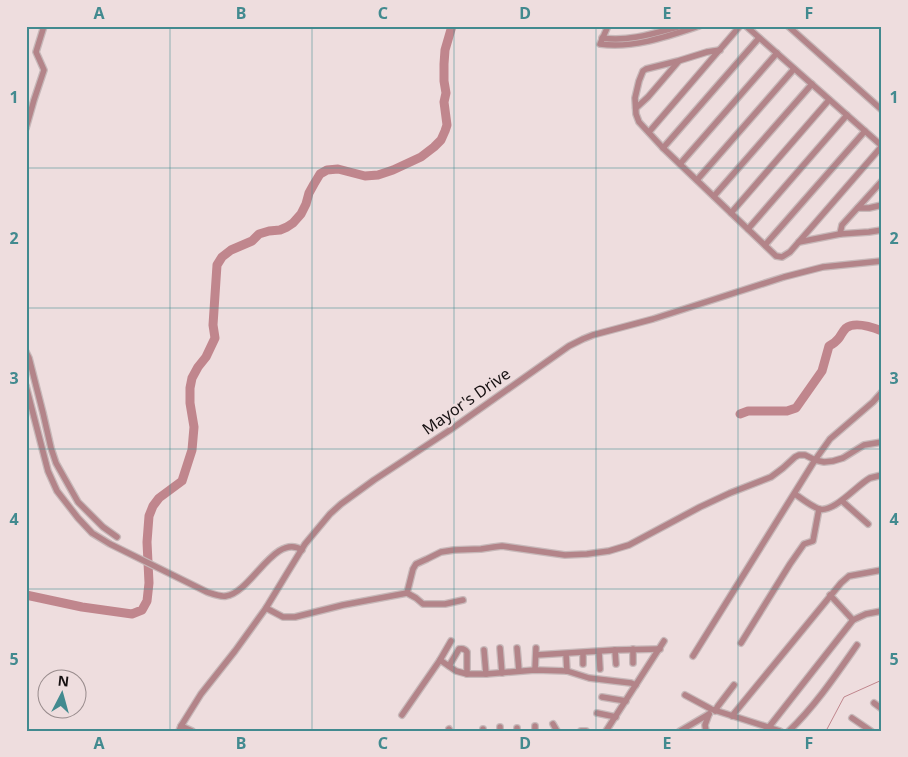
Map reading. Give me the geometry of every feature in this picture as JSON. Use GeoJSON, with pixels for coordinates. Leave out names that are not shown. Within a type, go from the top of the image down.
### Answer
{"type":"FeatureCollection","features":[{"type":"Feature","properties":{"kind":"street"},"geometry":{"type":"LineString","coordinates":[[26,128],[44,70],[36,52],[44,26]]}},
{"type":"Feature","properties":{"kind":"street"},"geometry":{"type":"LineString","coordinates":[[608,26],[600,44],[613,46],[663,37],[699,26]]}},
{"type":"Feature","properties":{"kind":"street"},"geometry":{"type":"LineString","coordinates":[[602,38],[613,40],[638,37],[681,26]]}},
{"type":"Feature","properties":{"kind":"street"},"geometry":{"type":"LineString","coordinates":[[649,132],[740,26]]}},
{"type":"Feature","properties":{"kind":"street"},"geometry":{"type":"LineString","coordinates":[[720,50],[643,71],[635,98],[639,122],[663,148],[776,256],[782,257],[790,252],[882,146],[746,26]]}},
{"type":"Feature","properties":{"kind":"street"},"geometry":{"type":"LineString","coordinates":[[788,26],[882,110]]}},
{"type":"Feature","properties":{"kind":"street"},"geometry":{"type":"LineString","coordinates":[[663,148],[759,38]]}},
{"type":"Feature","properties":{"kind":"street"},"geometry":{"type":"LineString","coordinates":[[680,164],[776,53]]}},
{"type":"Feature","properties":{"kind":"street"},"geometry":{"type":"LineString","coordinates":[[636,108],[648,97],[678,61]]}},
{"type":"Feature","properties":{"kind":"street"},"geometry":{"type":"LineString","coordinates":[[697,180],[794,69]]}},
{"type":"Feature","properties":{"kind":"street"},"geometry":{"type":"LineString","coordinates":[[714,196],[812,84]]}},
{"type":"Feature","properties":{"kind":"street"},"geometry":{"type":"LineString","coordinates":[[731,212],[829,100]]}},
{"type":"Feature","properties":{"kind":"street"},"geometry":{"type":"LineString","coordinates":[[748,229],[847,115]]}},
{"type":"Feature","properties":{"kind":"street"},"geometry":{"type":"LineString","coordinates":[[765,245],[865,131]]}},
{"type":"Feature","properties":{"kind":"street"},"geometry":{"type":"LineString","coordinates":[[840,234],[842,225],[882,181]]}},
{"type":"Feature","properties":{"kind":"street"},"geometry":{"type":"LineString","coordinates":[[858,208],[882,205]]}},
{"type":"Feature","properties":{"kind":"street"},"geometry":{"type":"LineString","coordinates":[[799,242],[840,234],[882,230]]}},
{"type":"Feature","properties":{"kind":"street","name":"Mayor's Drive"},"geometry":{"type":"LineString","coordinates":[[180,728],[201,694],[236,651],[266,608],[302,550],[330,514],[380,476],[450,430],[575,342],[792,275],[824,267],[882,261]]}},
{"type":"Feature","properties":{"kind":"street"},"geometry":{"type":"LineString","coordinates":[[26,352],[56,463],[78,502],[103,527],[117,537]]}},
{"type":"Feature","properties":{"kind":"street"},"geometry":{"type":"LineString","coordinates":[[26,386],[48,472],[57,491],[92,533],[110,544],[192,585],[221,596],[227,596],[236,592],[282,549],[297,546],[302,550]]}},
{"type":"Feature","properties":{"kind":"street"},"geometry":{"type":"LineString","coordinates":[[693,656],[830,439],[882,392]]}},
{"type":"Feature","properties":{"kind":"street"},"geometry":{"type":"LineString","coordinates":[[408,593],[413,569],[416,564],[441,552],[502,546],[564,555],[609,551],[629,545],[700,507],[771,477],[799,455],[805,455],[824,462],[833,461],[843,458],[864,445],[882,442]]}},
{"type":"Feature","properties":{"kind":"street"},"geometry":{"type":"LineString","coordinates":[[795,494],[819,509],[824,509],[842,501],[870,478],[882,475]]}},
{"type":"Feature","properties":{"kind":"street"},"geometry":{"type":"LineString","coordinates":[[842,501],[868,524]]}},
{"type":"Feature","properties":{"kind":"street"},"geometry":{"type":"LineString","coordinates":[[741,643],[799,551],[804,544],[813,541],[819,509]]}},
{"type":"Feature","properties":{"kind":"street"},"geometry":{"type":"LineString","coordinates":[[732,716],[841,583],[849,576],[882,570]]}},
{"type":"Feature","properties":{"kind":"street"},"geometry":{"type":"LineString","coordinates":[[266,608],[283,617],[295,617],[343,605],[408,593],[423,604],[445,604],[463,600]]}},
{"type":"Feature","properties":{"kind":"street"},"geometry":{"type":"LineString","coordinates":[[830,595],[854,620]]}},
{"type":"Feature","properties":{"kind":"street"},"geometry":{"type":"LineString","coordinates":[[769,727],[854,620],[866,614],[882,611]]}},
{"type":"Feature","properties":{"kind":"street"},"geometry":{"type":"LineString","coordinates":[[402,715],[452,641]]}},
{"type":"Feature","properties":{"kind":"street"},"geometry":{"type":"LineString","coordinates":[[606,731],[664,641]]}},
{"type":"Feature","properties":{"kind":"street"},"geometry":{"type":"LineString","coordinates":[[789,731],[825,690],[857,645]]}},
{"type":"Feature","properties":{"kind":"street"},"geometry":{"type":"LineString","coordinates":[[449,666],[459,649],[462,648],[467,652],[467,674]]}},
{"type":"Feature","properties":{"kind":"street"},"geometry":{"type":"LineString","coordinates":[[500,648],[502,673]]}},
{"type":"Feature","properties":{"kind":"street"},"geometry":{"type":"LineString","coordinates":[[517,648],[519,672]]}},
{"type":"Feature","properties":{"kind":"street"},"geometry":{"type":"LineString","coordinates":[[535,670],[536,648]]}},
{"type":"Feature","properties":{"kind":"street"},"geometry":{"type":"LineString","coordinates":[[536,655],[660,648]]}},
{"type":"Feature","properties":{"kind":"street"},"geometry":{"type":"LineString","coordinates":[[632,649],[633,663]]}},
{"type":"Feature","properties":{"kind":"street"},"geometry":{"type":"LineString","coordinates":[[484,650],[486,674]]}},
{"type":"Feature","properties":{"kind":"street"},"geometry":{"type":"LineString","coordinates":[[616,650],[616,664]]}},
{"type":"Feature","properties":{"kind":"street"},"geometry":{"type":"LineString","coordinates":[[599,652],[600,669]]}},
{"type":"Feature","properties":{"kind":"street"},"geometry":{"type":"LineString","coordinates":[[583,653],[583,664]]}},
{"type":"Feature","properties":{"kind":"street"},"geometry":{"type":"LineString","coordinates":[[566,654],[567,671]]}},
{"type":"Feature","properties":{"kind":"street"},"geometry":{"type":"LineString","coordinates":[[440,660],[456,671],[467,674],[535,670],[567,671],[589,678],[636,685]]}},
{"type":"Feature","properties":{"kind":"street"},"geometry":{"type":"LineString","coordinates":[[680,731],[718,706],[734,686]]}},
{"type":"Feature","properties":{"kind":"street"},"geometry":{"type":"LineString","coordinates":[[685,695],[712,711],[780,731]]}},
{"type":"Feature","properties":{"kind":"street"},"geometry":{"type":"LineString","coordinates":[[602,697],[626,701]]}},
{"type":"Feature","properties":{"kind":"street"},"geometry":{"type":"LineString","coordinates":[[874,703],[882,708]]}},
{"type":"Feature","properties":{"kind":"street"},"geometry":{"type":"LineString","coordinates":[[706,731],[705,725],[712,711]]}},
{"type":"Feature","properties":{"kind":"street"},"geometry":{"type":"LineString","coordinates":[[597,713],[616,717]]}},
{"type":"Feature","properties":{"kind":"street"},"geometry":{"type":"LineString","coordinates":[[852,718],[871,731]]}},
{"type":"Feature","properties":{"kind":"street"},"geometry":{"type":"LineString","coordinates":[[553,724],[557,731]]}},
{"type":"Feature","properties":{"kind":"street"},"geometry":{"type":"LineString","coordinates":[[180,728],[192,731]]}},
{"type":"Feature","properties":{"kind":"street"},"geometry":{"type":"LineString","coordinates":[[581,731],[586,731]]}},
{"type":"Feature","properties":{"kind":"waterway"},"geometry":{"type":"LineString","coordinates":[[26,595],[82,607],[132,614],[142,610],[147,601],[149,583],[147,542],[149,516],[159,498],[182,481],[192,450],[194,427],[190,403],[190,388],[192,378],[206,357],[215,338],[213,325],[217,265],[222,257],[231,250],[252,241],[259,234],[280,230],[293,223],[301,214],[309,193],[320,174],[327,170],[338,169],[365,176],[378,175],[421,157],[441,140],[447,125],[444,102],[446,93],[444,81],[445,50],[452,26]]}},
{"type":"Feature","properties":{"kind":"waterway"},"geometry":{"type":"LineString","coordinates":[[740,414],[748,411],[787,411],[796,408],[822,371],[829,346],[837,341],[846,328],[859,325],[869,326],[882,331]]}},
{"type":"Feature","properties":{"kind":"waterway"},"geometry":{"type":"LineString","coordinates":[[826,731],[844,697],[882,680]]}}]}
